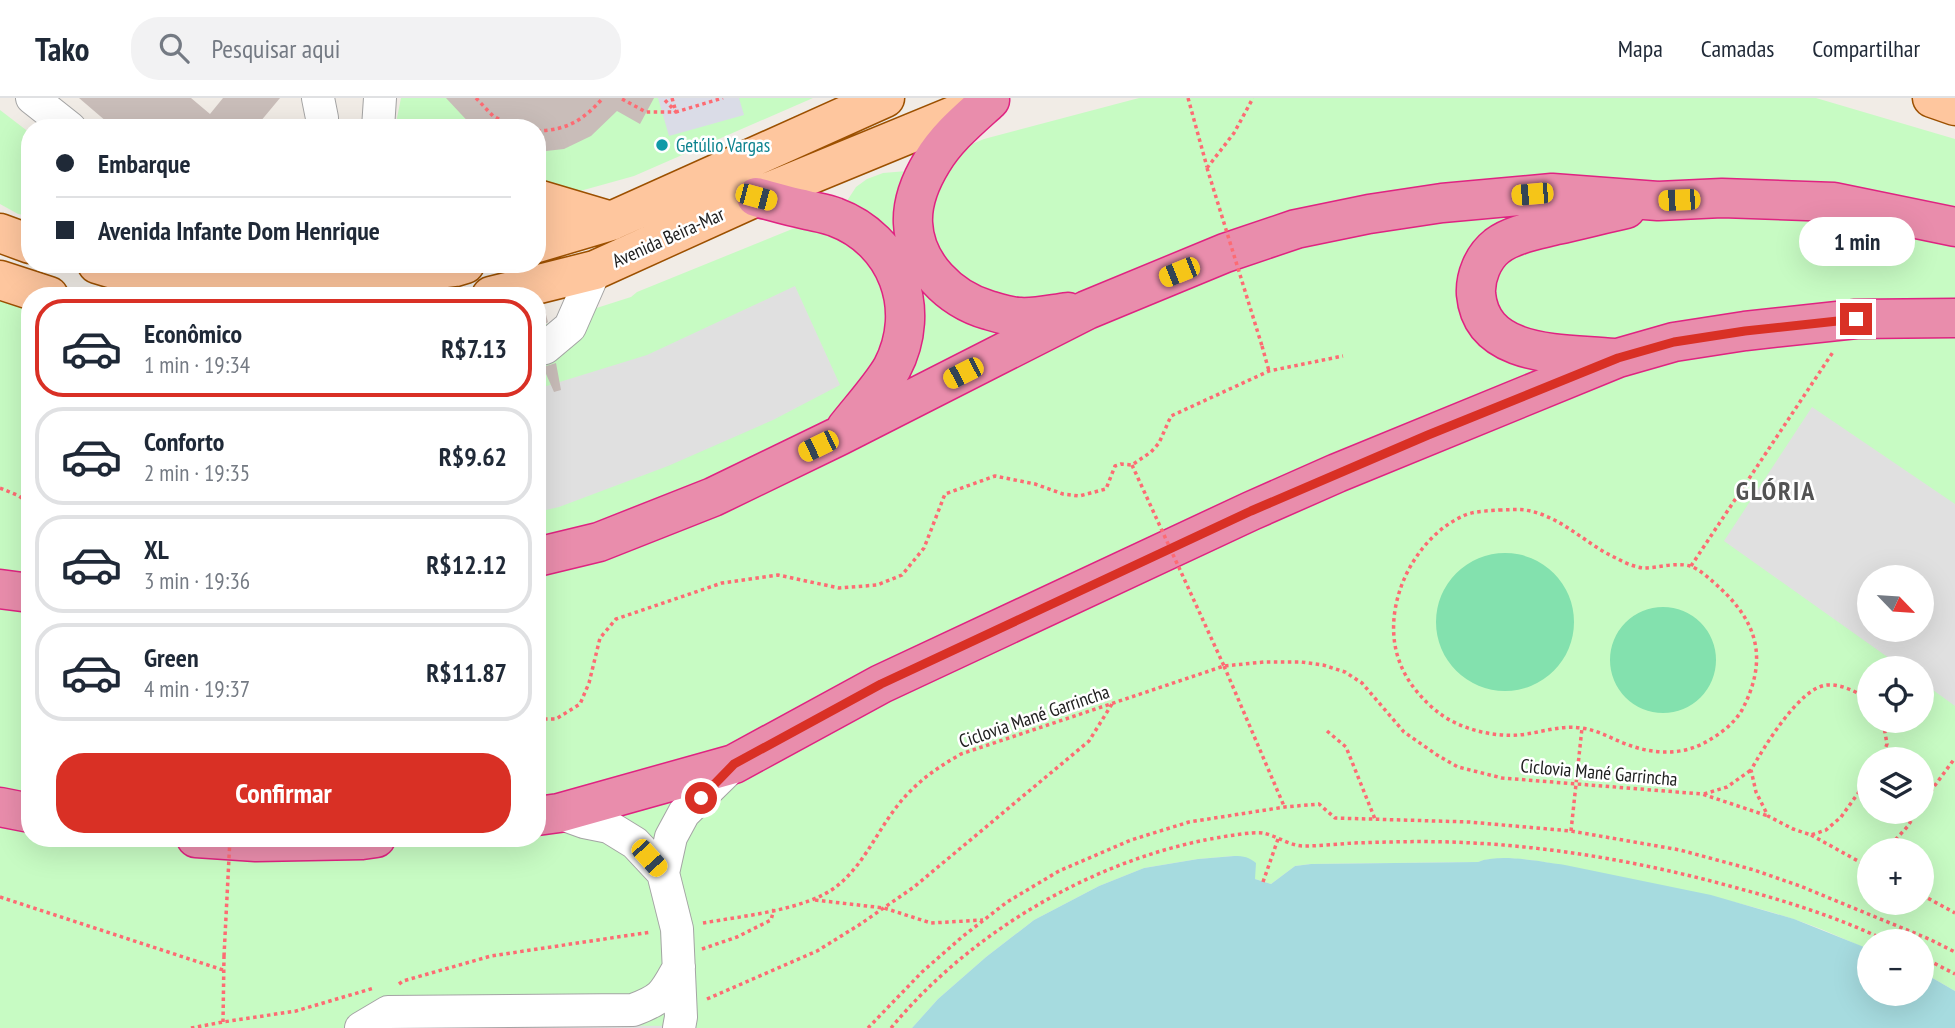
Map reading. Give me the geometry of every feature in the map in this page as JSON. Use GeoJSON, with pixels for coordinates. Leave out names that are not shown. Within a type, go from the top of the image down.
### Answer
{"type":"FeatureCollection","features":[{"type":"Feature","properties":{"kind":"highway"},"geometry":{"type":"LineString","coordinates":[[993,99],[949,137],[931,163],[915,199],[913,222],[916,242],[927,265],[940,281],[954,295],[975,306],[1019,317],[1087,310]]}},
{"type":"Feature","properties":{"kind":"highway"},"geometry":{"type":"LineString","coordinates":[[546,555],[599,542],[713,497],[1087,310],[1225,253],[1296,229],[1442,203],[1552,193],[1658,201],[1722,198],[1834,202],[1955,227]]}},
{"type":"Feature","properties":{"kind":"highway"},"geometry":{"type":"LineString","coordinates":[[756,197],[834,216],[854,226],[877,244],[892,263],[902,288],[906,315],[903,339],[891,368],[839,436]]}},
{"type":"Feature","properties":{"kind":"highway"},"geometry":{"type":"LineString","coordinates":[[1618,358],[1538,351],[1510,343],[1496,335],[1483,320],[1477,304],[1475,285],[1486,258],[1497,246],[1507,241],[1526,233],[1658,201]]}},
{"type":"Feature","properties":{"kind":"highway"},"geometry":{"type":"LineString","coordinates":[[548,814],[734,764],[881,684],[1251,511],[1618,358],[1674,342],[1745,331],[1856,319],[1955,318]]}},
{"type":"Feature","properties":{"kind":"highway"},"geometry":{"type":"LineString","coordinates":[[0,589],[21,592]]}},
{"type":"Feature","properties":{"kind":"highway"},"geometry":{"type":"LineString","coordinates":[[0,807],[21,811]]}},
{"type":"Feature","properties":{"kind":"main road","name":"Avenida Beira-Mar"},"geometry":{"type":"LineString","coordinates":[[546,240],[611,221],[885,98]]}},
{"type":"Feature","properties":{"kind":"main road"},"geometry":{"type":"LineString","coordinates":[[1932,98],[1955,106]]}},
{"type":"Feature","properties":{"kind":"main road","name":"Avenida Beira-Mar"},"geometry":{"type":"LineString","coordinates":[[527,287],[595,270],[756,197],[993,99]]}},
{"type":"Feature","properties":{"kind":"main road"},"geometry":{"type":"LineString","coordinates":[[546,202],[611,221]]}},
{"type":"Feature","properties":{"kind":"main road"},"geometry":{"type":"LineString","coordinates":[[0,233],[21,241]]}},
{"type":"Feature","properties":{"kind":"main road"},"geometry":{"type":"LineString","coordinates":[[137,273],[164,277],[320,284],[407,273]]}},
{"type":"Feature","properties":{"kind":"main road"},"geometry":{"type":"LineString","coordinates":[[0,280],[21,287]]}},
{"type":"Feature","properties":{"kind":"street"},"geometry":{"type":"LineString","coordinates":[[32,98],[59,119]]}},
{"type":"Feature","properties":{"kind":"street"},"geometry":{"type":"LineString","coordinates":[[318,98],[322,119]]}},
{"type":"Feature","properties":{"kind":"street"},"geometry":{"type":"LineString","coordinates":[[379,119],[380,98]]}},
{"type":"Feature","properties":{"kind":"street"},"geometry":{"type":"LineString","coordinates":[[546,347],[570,327],[595,270]]}},
{"type":"Feature","properties":{"kind":"street"},"geometry":{"type":"LineString","coordinates":[[663,873],[671,837],[684,813],[734,764]]}},
{"type":"Feature","properties":{"kind":"street"},"geometry":{"type":"LineString","coordinates":[[548,814],[608,827],[618,832],[635,843],[663,873],[684,949],[679,1028]]}},
{"type":"Feature","properties":{"kind":"street"},"geometry":{"type":"LineString","coordinates":[[361,1028],[388,1012],[420,1020],[633,1010],[654,1002],[667,989],[684,949]]}},
{"type":"Feature","properties":{"kind":"path"},"geometry":{"type":"LineString","coordinates":[[476,98],[499,119]]}},
{"type":"Feature","properties":{"kind":"path"},"geometry":{"type":"LineString","coordinates":[[546,130],[565,127],[587,115],[604,98]]}},
{"type":"Feature","properties":{"kind":"path"},"geometry":{"type":"LineString","coordinates":[[663,98],[676,113]]}},
{"type":"Feature","properties":{"kind":"path"},"geometry":{"type":"LineString","coordinates":[[672,98],[676,113]]}},
{"type":"Feature","properties":{"kind":"path"},"geometry":{"type":"LineString","coordinates":[[622,99],[646,112],[676,113],[723,98]]}},
{"type":"Feature","properties":{"kind":"path"},"geometry":{"type":"LineString","coordinates":[[1188,98],[1269,371]]}},
{"type":"Feature","properties":{"kind":"path"},"geometry":{"type":"LineString","coordinates":[[1208,168],[1234,133],[1253,98]]}},
{"type":"Feature","properties":{"kind":"path"},"geometry":{"type":"LineString","coordinates":[[1691,566],[1856,319]]}},
{"type":"Feature","properties":{"kind":"path"},"geometry":{"type":"LineString","coordinates":[[546,719],[556,719],[580,704],[589,683],[600,638],[616,619],[722,583],[778,575],[839,588],[877,585],[902,575],[924,548],[945,494],[995,475],[1035,484],[1062,494],[1079,496],[1106,489],[1115,466],[1132,466],[1151,452],[1159,443],[1171,416],[1269,371],[1343,356]]}},
{"type":"Feature","properties":{"kind":"path"},"geometry":{"type":"LineString","coordinates":[[1132,466],[1285,807]]}},
{"type":"Feature","properties":{"kind":"path"},"geometry":{"type":"LineString","coordinates":[[0,488],[21,497]]}},
{"type":"Feature","properties":{"kind":"path"},"geometry":{"type":"LineString","coordinates":[[1499,510],[1525,510],[1550,517],[1599,550],[1642,568],[1662,565],[1691,566],[1736,603],[1748,621],[1755,640],[1757,661],[1752,691],[1738,717],[1701,746],[1657,753],[1625,744],[1601,732],[1582,728],[1558,727],[1518,735],[1466,728],[1439,713],[1415,690],[1400,663],[1394,631],[1404,577],[1419,550],[1440,530],[1464,515],[1499,510]]}},
{"type":"Feature","properties":{"kind":"path","name":"Ciclovia Mané Garrincha"},"geometry":{"type":"LineString","coordinates":[[392,986],[491,956],[684,949],[774,909],[813,900],[836,887],[851,873],[892,812],[909,792],[930,773],[961,754],[1224,666],[1301,662],[1345,672],[1362,683],[1404,732],[1458,767],[1502,778],[1702,794],[1768,816],[1811,835]]}},
{"type":"Feature","properties":{"kind":"path"},"geometry":{"type":"LineString","coordinates":[[1702,794],[1727,787],[1751,770],[1763,749],[1800,700],[1814,689],[1825,685],[1839,686],[1857,694]]}},
{"type":"Feature","properties":{"kind":"path"},"geometry":{"type":"LineString","coordinates":[[699,1003],[817,951],[914,887],[1089,741],[1112,704]]}},
{"type":"Feature","properties":{"kind":"path"},"geometry":{"type":"LineString","coordinates":[[1571,831],[1582,728]]}},
{"type":"Feature","properties":{"kind":"path"},"geometry":{"type":"LineString","coordinates":[[1327,731],[1346,747],[1375,819]]}},
{"type":"Feature","properties":{"kind":"path"},"geometry":{"type":"LineString","coordinates":[[1934,787],[1955,758]]}},
{"type":"Feature","properties":{"kind":"path"},"geometry":{"type":"LineString","coordinates":[[1751,770],[1756,792],[1768,816]]}},
{"type":"Feature","properties":{"kind":"path"},"geometry":{"type":"LineString","coordinates":[[1811,835],[1826,830],[1842,817],[1857,795]]}},
{"type":"Feature","properties":{"kind":"path"},"geometry":{"type":"LineString","coordinates":[[868,1028],[922,972],[984,920],[1007,902],[1059,872],[1131,840],[1189,822],[1319,804],[1335,818],[1469,822],[1571,831],[1680,850],[1801,886],[1955,952]]}},
{"type":"Feature","properties":{"kind":"path"},"geometry":{"type":"LineString","coordinates":[[1897,838],[1909,824]]}},
{"type":"Feature","properties":{"kind":"path"},"geometry":{"type":"LineString","coordinates":[[891,1028],[910,1005],[982,941],[1045,901],[1113,867],[1161,851],[1205,840],[1262,833],[1301,846],[1448,842],[1508,845],[1577,853],[1664,870],[1778,899],[1820,912],[1859,929]]}},
{"type":"Feature","properties":{"kind":"path"},"geometry":{"type":"LineString","coordinates":[[1811,835],[1857,859]]}},
{"type":"Feature","properties":{"kind":"path"},"geometry":{"type":"LineString","coordinates":[[1263,882],[1279,839]]}},
{"type":"Feature","properties":{"kind":"path"},"geometry":{"type":"LineString","coordinates":[[223,1022],[223,956],[229,847]]}},
{"type":"Feature","properties":{"kind":"path"},"geometry":{"type":"LineString","coordinates":[[0,897],[223,970]]}},
{"type":"Feature","properties":{"kind":"path"},"geometry":{"type":"LineString","coordinates":[[813,900],[884,908],[931,923],[984,920]]}},
{"type":"Feature","properties":{"kind":"path"},"geometry":{"type":"LineString","coordinates":[[1934,902],[1955,913]]}},
{"type":"Feature","properties":{"kind":"path"},"geometry":{"type":"LineString","coordinates":[[684,949],[737,937],[771,920],[774,909]]}},
{"type":"Feature","properties":{"kind":"path"},"geometry":{"type":"LineString","coordinates":[[1934,963],[1955,974]]}},
{"type":"Feature","properties":{"kind":"path"},"geometry":{"type":"LineString","coordinates":[[191,1028],[296,1011],[379,987]]}},
{"type":"Feature","properties":{"kind":"green space"},"geometry":{"type":"Polygon","coordinates":[[[401,98],[813,98],[634,176],[546,200],[546,119],[397,119],[401,98]]]}},
{"type":"Feature","properties":{"kind":"green space"},"geometry":{"type":"Polygon","coordinates":[[[1139,98],[1816,98],[1955,139],[1955,991],[1934,979],[1934,929],[1857,929],[1857,944],[1803,922],[1747,905],[1522,859],[1311,864],[1295,866],[1271,884],[1255,879],[1234,856],[1144,868],[1099,886],[1034,920],[938,999],[912,1028],[0,1028],[0,296],[21,302],[21,847],[546,847],[546,324],[631,297],[637,292],[817,219],[843,207],[856,187],[883,173],[907,171],[984,139],[1139,98]]]}},
{"type":"Feature","properties":{"kind":"green space"},"geometry":{"type":"Polygon","coordinates":[[[0,110],[21,126],[21,214],[0,204],[0,110]]]}},
{"type":"Feature","properties":{"kind":"green space"},"geometry":{"type":"Polygon","coordinates":[[[1505,553],[1532,558],[1554,573],[1569,595],[1574,622],[1569,649],[1554,671],[1532,686],[1505,691],[1478,686],[1456,671],[1441,649],[1436,622],[1441,595],[1456,573],[1478,558],[1505,553]]]}},
{"type":"Feature","properties":{"kind":"green space"},"geometry":{"type":"Polygon","coordinates":[[[1663,607],[1683,611],[1700,623],[1712,640],[1716,660],[1712,680],[1700,697],[1683,709],[1663,713],[1643,709],[1626,697],[1614,680],[1610,660],[1614,640],[1626,623],[1643,611],[1663,607]]]}},
{"type":"Feature","properties":{"kind":"shaded area"},"geometry":{"type":"Polygon","coordinates":[[[658,98],[739,98],[744,115],[669,136],[658,98]]]}},
{"type":"Feature","properties":{"kind":"shaded area"},"geometry":{"type":"Polygon","coordinates":[[[795,286],[840,385],[773,420],[668,466],[546,510],[546,386],[647,355],[795,286]]]}},
{"type":"Feature","properties":{"kind":"shaded area"},"geometry":{"type":"Polygon","coordinates":[[[1812,407],[1955,504],[1955,706],[1934,691],[1934,656],[1886,656],[1866,642],[1934,642],[1934,565],[1857,565],[1857,635],[1724,541],[1812,407]]]}},
{"type":"Feature","properties":{"kind":"shaded area"},"geometry":{"type":"Polygon","coordinates":[[[439,1025],[688,1026],[688,1028],[437,1028],[439,1025]]]}},
{"type":"Feature","properties":{"kind":"water"},"geometry":{"type":"Polygon","coordinates":[[[1246,857],[1256,863],[1255,879],[1271,884],[1295,866],[1311,864],[1478,862],[1509,858],[1565,865],[1711,895],[1794,919],[1857,944],[1857,1006],[1934,1006],[1934,979],[1955,991],[1955,1028],[912,1028],[938,999],[1034,920],[1099,886],[1144,868],[1198,859],[1246,857]]]}},
{"type":"Feature","properties":{"kind":"building"},"geometry":{"type":"Polygon","coordinates":[[[79,98],[191,98],[210,114],[223,98],[280,98],[262,119],[104,119],[79,98]]]}},
{"type":"Feature","properties":{"kind":"building"},"geometry":{"type":"Polygon","coordinates":[[[446,98],[654,98],[640,124],[617,111],[591,136],[564,149],[546,151],[546,119],[466,119],[446,98]]]}},
{"type":"Feature","properties":{"kind":"building"},"geometry":{"type":"Polygon","coordinates":[[[556,363],[561,390],[554,392],[546,374],[546,366],[556,363]]]}},
{"type":"Feature","properties":{"kind":"place","name":"Getúlio Vargas"},"geometry":{"type":"Point","coordinates":[662,145]}},
{"type":"Feature","properties":{"kind":"district","name":"GLÓRIA"},"geometry":{"type":"Point","coordinates":[1776,490]}},
{"type":"Feature","properties":{"kind":"route"},"geometry":{"type":"LineString","coordinates":[[701,798],[734,764],[881,684],[1251,511],[1428,435],[1618,358],[1674,342],[1856,319]]}}]}
